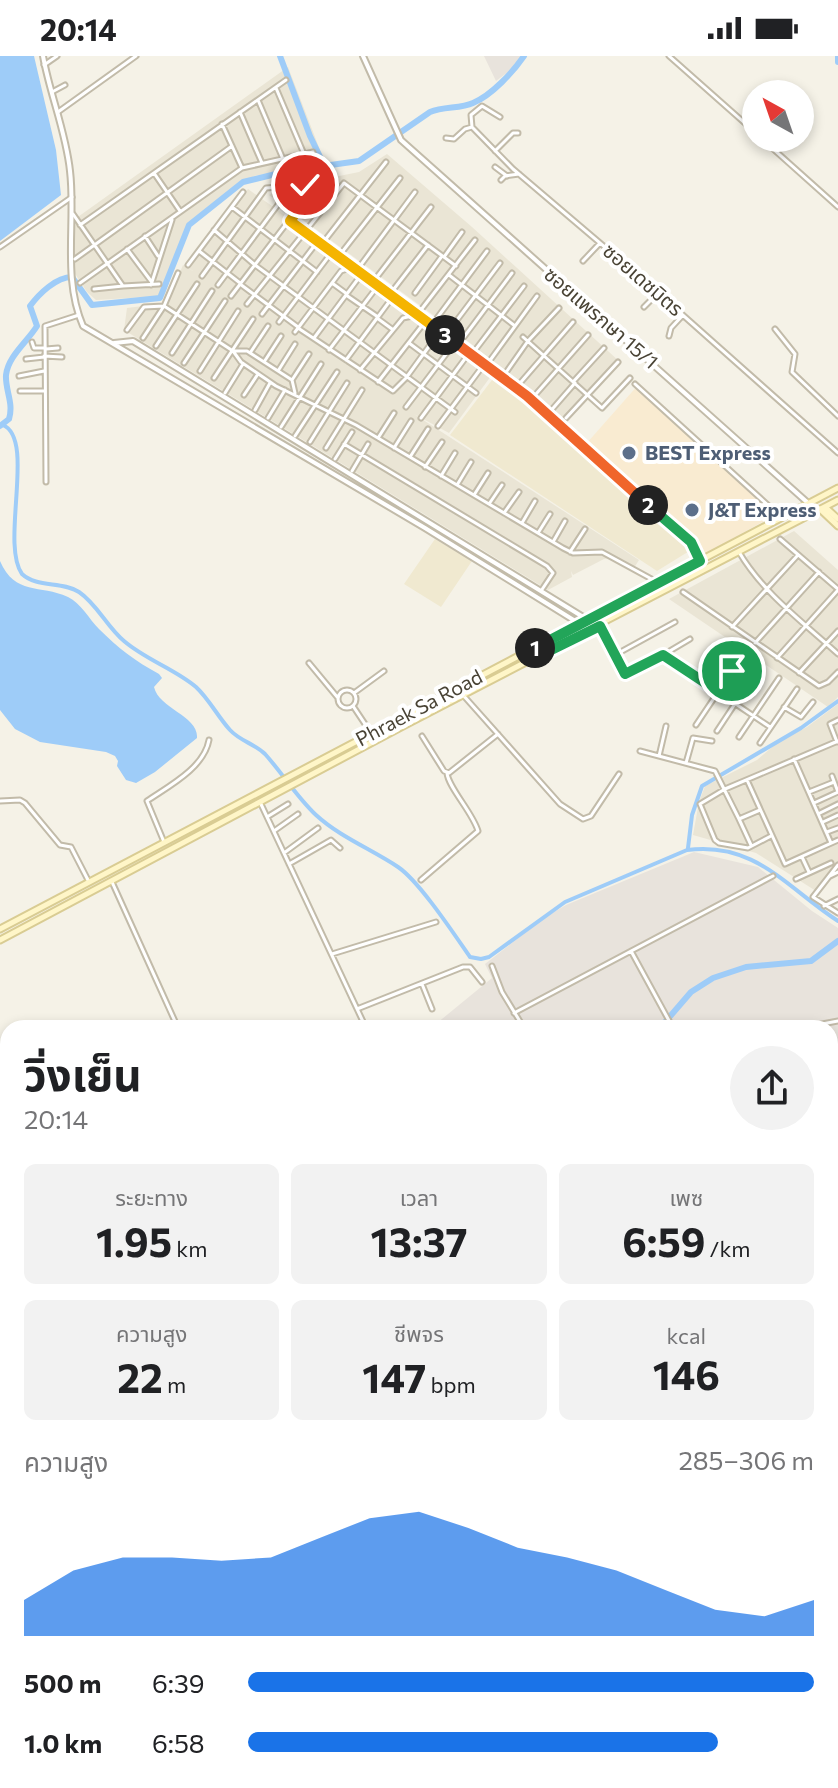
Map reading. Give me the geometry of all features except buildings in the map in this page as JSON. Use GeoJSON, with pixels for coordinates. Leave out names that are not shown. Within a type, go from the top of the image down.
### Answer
{"type":"FeatureCollection","features":[{"type":"Feature","properties":{"kind":"main road","name":"Phraek Sa Road"},"geometry":{"type":"LineString","coordinates":[[0,929],[838,488]]}},
{"type":"Feature","properties":{"kind":"main road","name":"Phraek Sa Road"},"geometry":{"type":"LineString","coordinates":[[0,940],[838,500]]}},
{"type":"Feature","properties":{"kind":"main road"},"geometry":{"type":"LineString","coordinates":[[822,508],[838,519]]}},
{"type":"Feature","properties":{"kind":"main road"},"geometry":{"type":"LineString","coordinates":[[822,508],[838,526]]}},
{"type":"Feature","properties":{"kind":"main road"},"geometry":{"type":"LineString","coordinates":[[534,647],[539,656]]}},
{"type":"Feature","properties":{"kind":"main road"},"geometry":{"type":"LineString","coordinates":[[49,903],[54,912]]}},
{"type":"Feature","properties":{"kind":"street"},"geometry":{"type":"LineString","coordinates":[[43,56],[69,164],[73,212],[72,271],[83,326],[580,624]]}},
{"type":"Feature","properties":{"kind":"street"},"geometry":{"type":"LineString","coordinates":[[44,65],[57,56]]}},
{"type":"Feature","properties":{"kind":"street"},"geometry":{"type":"LineString","coordinates":[[58,112],[136,56]]}},
{"type":"Feature","properties":{"kind":"street","name":"ซอยแพรกษา 15/1"},"geometry":{"type":"LineString","coordinates":[[363,56],[401,140],[808,504]]}},
{"type":"Feature","properties":{"kind":"street"},"geometry":{"type":"LineString","coordinates":[[669,56],[742,121]]}},
{"type":"Feature","properties":{"kind":"street"},"geometry":{"type":"LineString","coordinates":[[80,225],[286,80]]}},
{"type":"Feature","properties":{"kind":"street"},"geometry":{"type":"LineString","coordinates":[[52,92],[65,85]]}},
{"type":"Feature","properties":{"kind":"street"},"geometry":{"type":"LineString","coordinates":[[276,87],[304,154]]}},
{"type":"Feature","properties":{"kind":"street"},"geometry":{"type":"LineString","coordinates":[[258,100],[283,159]]}},
{"type":"Feature","properties":{"kind":"street"},"geometry":{"type":"LineString","coordinates":[[446,138],[454,139],[472,127],[471,115],[482,106],[500,117]]}},
{"type":"Feature","properties":{"kind":"street"},"geometry":{"type":"LineString","coordinates":[[240,112],[262,163]]}},
{"type":"Feature","properties":{"kind":"street"},"geometry":{"type":"LineString","coordinates":[[222,124],[242,168]]}},
{"type":"Feature","properties":{"kind":"street","name":"ซอยเดชมิตร"},"geometry":{"type":"LineString","coordinates":[[472,127],[519,174],[838,453]]}},
{"type":"Feature","properties":{"kind":"street"},"geometry":{"type":"LineString","coordinates":[[495,151],[513,133],[518,133]]}},
{"type":"Feature","properties":{"kind":"street"},"geometry":{"type":"LineString","coordinates":[[75,259],[232,146]]}},
{"type":"Feature","properties":{"kind":"street"},"geometry":{"type":"LineString","coordinates":[[77,284],[242,168],[313,152]]}},
{"type":"Feature","properties":{"kind":"street"},"geometry":{"type":"LineString","coordinates":[[777,152],[838,207]]}},
{"type":"Feature","properties":{"kind":"street"},"geometry":{"type":"LineString","coordinates":[[262,314],[386,162]]}},
{"type":"Feature","properties":{"kind":"street"},"geometry":{"type":"LineString","coordinates":[[495,167],[507,176]]}},
{"type":"Feature","properties":{"kind":"street"},"geometry":{"type":"LineString","coordinates":[[154,173],[180,211]]}},
{"type":"Feature","properties":{"kind":"street"},"geometry":{"type":"LineString","coordinates":[[501,180],[519,174]]}},
{"type":"Feature","properties":{"kind":"street"},"geometry":{"type":"LineString","coordinates":[[339,256],[400,178]]}},
{"type":"Feature","properties":{"kind":"street"},"geometry":{"type":"LineString","coordinates":[[247,304],[344,183],[456,266]]}},
{"type":"Feature","properties":{"kind":"street"},"geometry":{"type":"LineString","coordinates":[[202,276],[266,188],[305,185],[330,197]]}},
{"type":"Feature","properties":{"kind":"street"},"geometry":{"type":"LineString","coordinates":[[218,285],[292,186]]}},
{"type":"Feature","properties":{"kind":"street"},"geometry":{"type":"LineString","coordinates":[[231,296],[313,189]]}},
{"type":"Feature","properties":{"kind":"street"},"geometry":{"type":"LineString","coordinates":[[188,265],[243,192]]}},
{"type":"Feature","properties":{"kind":"street"},"geometry":{"type":"LineString","coordinates":[[297,329],[341,271],[355,268],[415,192]]}},
{"type":"Feature","properties":{"kind":"street"},"geometry":{"type":"LineString","coordinates":[[0,247],[72,197]]}},
{"type":"Feature","properties":{"kind":"street"},"geometry":{"type":"LineString","coordinates":[[232,207],[317,272]]}},
{"type":"Feature","properties":{"kind":"street"},"geometry":{"type":"LineString","coordinates":[[373,282],[431,207]]}},
{"type":"Feature","properties":{"kind":"street"},"geometry":{"type":"LineString","coordinates":[[73,212],[123,286]]}},
{"type":"Feature","properties":{"kind":"street"},"geometry":{"type":"LineString","coordinates":[[151,283],[172,218]]}},
{"type":"Feature","properties":{"kind":"street"},"geometry":{"type":"LineString","coordinates":[[290,221],[527,396],[691,542],[700,561]]}},
{"type":"Feature","properties":{"kind":"street"},"geometry":{"type":"LineString","coordinates":[[214,230],[255,265],[453,410]]}},
{"type":"Feature","properties":{"kind":"street"},"geometry":{"type":"LineString","coordinates":[[415,293],[462,232]]}},
{"type":"Feature","properties":{"kind":"street"},"geometry":{"type":"LineString","coordinates":[[145,236],[160,258]]}},
{"type":"Feature","properties":{"kind":"street"},"geometry":{"type":"LineString","coordinates":[[360,370],[403,318],[417,315],[475,240]]}},
{"type":"Feature","properties":{"kind":"street"},"geometry":{"type":"LineString","coordinates":[[583,261],[600,243]]}},
{"type":"Feature","properties":{"kind":"street"},"geometry":{"type":"LineString","coordinates":[[346,360],[428,245]]}},
{"type":"Feature","properties":{"kind":"street"},"geometry":{"type":"LineString","coordinates":[[127,249],[151,283]]}},
{"type":"Feature","properties":{"kind":"street"},"geometry":{"type":"LineString","coordinates":[[199,251],[297,329],[393,391],[438,334]]}},
{"type":"Feature","properties":{"kind":"street"},"geometry":{"type":"LineString","coordinates":[[279,322],[332,251]]}},
{"type":"Feature","properties":{"kind":"street"},"geometry":{"type":"LineString","coordinates":[[437,318],[487,251]]}},
{"type":"Feature","properties":{"kind":"street"},"geometry":{"type":"LineString","coordinates":[[451,328],[500,263]]}},
{"type":"Feature","properties":{"kind":"street"},"geometry":{"type":"LineString","coordinates":[[143,338],[164,306],[178,273]]}},
{"type":"Feature","properties":{"kind":"street"},"geometry":{"type":"LineString","coordinates":[[464,337],[512,273]]}},
{"type":"Feature","properties":{"kind":"street"},"geometry":{"type":"LineString","coordinates":[[314,338],[361,275]]}},
{"type":"Feature","properties":{"kind":"street"},"geometry":{"type":"LineString","coordinates":[[449,275],[515,326]]}},
{"type":"Feature","properties":{"kind":"street"},"geometry":{"type":"LineString","coordinates":[[332,283],[392,329]]}},
{"type":"Feature","properties":{"kind":"street"},"geometry":{"type":"LineString","coordinates":[[94,289],[159,284]]}},
{"type":"Feature","properties":{"kind":"street"},"geometry":{"type":"LineString","coordinates":[[156,346],[197,284]]}},
{"type":"Feature","properties":{"kind":"street"},"geometry":{"type":"LineString","coordinates":[[476,349],[524,286]]}},
{"type":"Feature","properties":{"kind":"street"},"geometry":{"type":"LineString","coordinates":[[329,350],[377,287]]}},
{"type":"Feature","properties":{"kind":"street"},"geometry":{"type":"LineString","coordinates":[[172,353],[212,291]]}},
{"type":"Feature","properties":{"kind":"street"},"geometry":{"type":"LineString","coordinates":[[644,307],[658,293]]}},
{"type":"Feature","properties":{"kind":"street"},"geometry":{"type":"LineString","coordinates":[[491,359],[537,296]]}},
{"type":"Feature","properties":{"kind":"street"},"geometry":{"type":"LineString","coordinates":[[184,363],[225,301]]}},
{"type":"Feature","properties":{"kind":"street"},"geometry":{"type":"LineString","coordinates":[[127,330],[144,307],[164,306],[233,351],[243,364],[270,383],[295,393],[328,414],[352,423],[570,552],[602,552],[658,583]]}},
{"type":"Feature","properties":{"kind":"street"},"geometry":{"type":"LineString","coordinates":[[507,371],[528,341],[559,308]]}},
{"type":"Feature","properties":{"kind":"street"},"geometry":{"type":"LineString","coordinates":[[200,371],[238,311]]}},
{"type":"Feature","properties":{"kind":"street"},"geometry":{"type":"LineString","coordinates":[[46,482],[46,324],[79,315]]}},
{"type":"Feature","properties":{"kind":"street"},"geometry":{"type":"LineString","coordinates":[[79,315],[84,324],[116,344],[133,341],[588,620]]}},
{"type":"Feature","properties":{"kind":"street"},"geometry":{"type":"LineString","coordinates":[[669,336],[671,328],[683,315]]}},
{"type":"Feature","properties":{"kind":"street"},"geometry":{"type":"LineString","coordinates":[[214,378],[253,319]]}},
{"type":"Feature","properties":{"kind":"street"},"geometry":{"type":"LineString","coordinates":[[521,382],[573,322]]}},
{"type":"Feature","properties":{"kind":"street"},"geometry":{"type":"LineString","coordinates":[[378,382],[424,323]]}},
{"type":"Feature","properties":{"kind":"street"},"geometry":{"type":"LineString","coordinates":[[250,353],[268,326]]}},
{"type":"Feature","properties":{"kind":"street"},"geometry":{"type":"LineString","coordinates":[[775,329],[795,354],[792,372],[838,416]]}},
{"type":"Feature","properties":{"kind":"street"},"geometry":{"type":"LineString","coordinates":[[536,394],[588,335]]}},
{"type":"Feature","properties":{"kind":"street"},"geometry":{"type":"LineString","coordinates":[[264,362],[281,336]]}},
{"type":"Feature","properties":{"kind":"street"},"geometry":{"type":"LineString","coordinates":[[523,337],[602,408],[630,378]]}},
{"type":"Feature","properties":{"kind":"street"},"geometry":{"type":"LineString","coordinates":[[32,342],[34,348],[58,348]]}},
{"type":"Feature","properties":{"kind":"street"},"geometry":{"type":"LineString","coordinates":[[409,343],[476,393]]}},
{"type":"Feature","properties":{"kind":"street"},"geometry":{"type":"LineString","coordinates":[[278,371],[295,344]]}},
{"type":"Feature","properties":{"kind":"street"},"geometry":{"type":"LineString","coordinates":[[406,407],[453,345]]}},
{"type":"Feature","properties":{"kind":"street"},"geometry":{"type":"LineString","coordinates":[[548,415],[604,348]]}},
{"type":"Feature","properties":{"kind":"street"},"geometry":{"type":"LineString","coordinates":[[233,351],[244,350],[292,380],[295,393]]}},
{"type":"Feature","properties":{"kind":"street"},"geometry":{"type":"LineString","coordinates":[[292,380],[309,354]]}},
{"type":"Feature","properties":{"kind":"street"},"geometry":{"type":"LineString","coordinates":[[421,418],[467,356]]}},
{"type":"Feature","properties":{"kind":"street"},"geometry":{"type":"LineString","coordinates":[[26,359],[62,357]]}},
{"type":"Feature","properties":{"kind":"street"},"geometry":{"type":"LineString","coordinates":[[566,418],[618,362]]}},
{"type":"Feature","properties":{"kind":"street"},"geometry":{"type":"LineString","coordinates":[[225,393],[243,364]]}},
{"type":"Feature","properties":{"kind":"street"},"geometry":{"type":"LineString","coordinates":[[281,427],[321,364]]}},
{"type":"Feature","properties":{"kind":"street"},"geometry":{"type":"LineString","coordinates":[[438,426],[453,410],[482,367]]}},
{"type":"Feature","properties":{"kind":"street"},"geometry":{"type":"LineString","coordinates":[[19,376],[44,371]]}},
{"type":"Feature","properties":{"kind":"street"},"geometry":{"type":"LineString","coordinates":[[295,436],[337,372]]}},
{"type":"Feature","properties":{"kind":"street"},"geometry":{"type":"LineString","coordinates":[[244,395],[258,374]]}},
{"type":"Feature","properties":{"kind":"street"},"geometry":{"type":"LineString","coordinates":[[255,410],[270,383]]}},
{"type":"Feature","properties":{"kind":"street"},"geometry":{"type":"LineString","coordinates":[[310,442],[347,383]]}},
{"type":"Feature","properties":{"kind":"street"},"geometry":{"type":"LineString","coordinates":[[635,384],[782,518]]}},
{"type":"Feature","properties":{"kind":"street"},"geometry":{"type":"LineString","coordinates":[[268,418],[285,390]]}},
{"type":"Feature","properties":{"kind":"street"},"geometry":{"type":"LineString","coordinates":[[326,448],[362,390]]}},
{"type":"Feature","properties":{"kind":"street"},"geometry":{"type":"LineString","coordinates":[[20,391],[45,391]]}},
{"type":"Feature","properties":{"kind":"street"},"geometry":{"type":"LineString","coordinates":[[378,438],[394,413]]}},
{"type":"Feature","properties":{"kind":"street"},"geometry":{"type":"LineString","coordinates":[[394,448],[411,421]]}},
{"type":"Feature","properties":{"kind":"street"},"geometry":{"type":"LineString","coordinates":[[410,457],[428,429]]}},
{"type":"Feature","properties":{"kind":"street"},"geometry":{"type":"LineString","coordinates":[[335,459],[352,432]]}},
{"type":"Feature","properties":{"kind":"street"},"geometry":{"type":"LineString","coordinates":[[425,467],[442,442]]}},
{"type":"Feature","properties":{"kind":"street"},"geometry":{"type":"LineString","coordinates":[[344,444],[547,566],[553,573],[541,591]]}},
{"type":"Feature","properties":{"kind":"street"},"geometry":{"type":"LineString","coordinates":[[352,471],[368,444]]}},
{"type":"Feature","properties":{"kind":"street"},"geometry":{"type":"LineString","coordinates":[[441,476],[455,453]]}},
{"type":"Feature","properties":{"kind":"street"},"geometry":{"type":"LineString","coordinates":[[457,485],[471,462]]}},
{"type":"Feature","properties":{"kind":"street"},"geometry":{"type":"LineString","coordinates":[[474,495],[488,473]]}},
{"type":"Feature","properties":{"kind":"street"},"geometry":{"type":"LineString","coordinates":[[489,504],[502,485]]}},
{"type":"Feature","properties":{"kind":"street"},"geometry":{"type":"LineString","coordinates":[[504,513],[519,492]]}},
{"type":"Feature","properties":{"kind":"street"},"geometry":{"type":"LineString","coordinates":[[522,523],[535,501]]}},
{"type":"Feature","properties":{"kind":"street"},"geometry":{"type":"LineString","coordinates":[[538,533],[550,514]]}},
{"type":"Feature","properties":{"kind":"street"},"geometry":{"type":"LineString","coordinates":[[553,542],[565,521]]}},
{"type":"Feature","properties":{"kind":"street"},"geometry":{"type":"LineString","coordinates":[[570,552],[585,529]]}},
{"type":"Feature","properties":{"kind":"street"},"geometry":{"type":"LineString","coordinates":[[777,658],[838,589],[780,539]]}},
{"type":"Feature","properties":{"kind":"street"},"geometry":{"type":"LineString","coordinates":[[739,552],[751,573],[767,590],[838,654]]}},
{"type":"Feature","properties":{"kind":"street"},"geometry":{"type":"LineString","coordinates":[[732,627],[798,555]]}},
{"type":"Feature","properties":{"kind":"street"},"geometry":{"type":"LineString","coordinates":[[755,643],[819,572]]}},
{"type":"Feature","properties":{"kind":"street"},"geometry":{"type":"LineString","coordinates":[[683,592],[819,686],[838,672]]}},
{"type":"Feature","properties":{"kind":"street"},"geometry":{"type":"LineString","coordinates":[[615,655],[675,622]]}},
{"type":"Feature","properties":{"kind":"street"},"geometry":{"type":"LineString","coordinates":[[600,626],[625,674],[690,639]]}},
{"type":"Feature","properties":{"kind":"street"},"geometry":{"type":"LineString","coordinates":[[799,673],[838,631]]}},
{"type":"Feature","properties":{"kind":"street"},"geometry":{"type":"LineString","coordinates":[[663,655],[770,727]]}},
{"type":"Feature","properties":{"kind":"street"},"geometry":{"type":"LineString","coordinates":[[696,725],[743,655]]}},
{"type":"Feature","properties":{"kind":"street"},"geometry":{"type":"LineString","coordinates":[[309,663],[342,706],[353,705]]}},
{"type":"Feature","properties":{"kind":"street"},"geometry":{"type":"LineString","coordinates":[[717,731],[760,666]]}},
{"type":"Feature","properties":{"kind":"street"},"geometry":{"type":"LineString","coordinates":[[354,693],[384,671]]}},
{"type":"Feature","properties":{"kind":"street"},"geometry":{"type":"LineString","coordinates":[[739,737],[779,678]]}},
{"type":"Feature","properties":{"kind":"street"},"geometry":{"type":"LineString","coordinates":[[760,743],[797,689]]}},
{"type":"Feature","properties":{"kind":"street"},"geometry":{"type":"LineString","coordinates":[[338,698],[344,690],[354,693]]}},
{"type":"Feature","properties":{"kind":"street"},"geometry":{"type":"LineString","coordinates":[[353,705],[356,699],[354,693]]}},
{"type":"Feature","properties":{"kind":"street"},"geometry":{"type":"LineString","coordinates":[[463,695],[560,804],[583,819],[589,818],[595,811],[619,774]]}},
{"type":"Feature","properties":{"kind":"street"},"geometry":{"type":"LineString","coordinates":[[784,707],[801,717],[813,702]]}},
{"type":"Feature","properties":{"kind":"street"},"geometry":{"type":"LineString","coordinates":[[353,705],[371,733]]}},
{"type":"Feature","properties":{"kind":"street"},"geometry":{"type":"LineString","coordinates":[[771,836],[743,848],[715,840],[700,804],[725,789],[837,741],[830,724],[838,720]]}},
{"type":"Feature","properties":{"kind":"street"},"geometry":{"type":"LineString","coordinates":[[659,756],[666,726]]}},
{"type":"Feature","properties":{"kind":"street"},"geometry":{"type":"LineString","coordinates":[[447,773],[498,734]]}},
{"type":"Feature","properties":{"kind":"street"},"geometry":{"type":"LineString","coordinates":[[421,880],[478,831],[462,799],[447,779],[447,773],[422,736]]}},
{"type":"Feature","properties":{"kind":"street"},"geometry":{"type":"LineString","coordinates":[[686,763],[693,738],[712,741]]}},
{"type":"Feature","properties":{"kind":"street"},"geometry":{"type":"LineString","coordinates":[[164,842],[147,801],[193,767],[206,751],[209,740]]}},
{"type":"Feature","properties":{"kind":"street"},"geometry":{"type":"LineString","coordinates":[[640,751],[715,771],[752,846]]}},
{"type":"Feature","properties":{"kind":"street"},"geometry":{"type":"LineString","coordinates":[[794,759],[831,843]]}},
{"type":"Feature","properties":{"kind":"street"},"geometry":{"type":"LineString","coordinates":[[747,780],[785,864],[838,840]]}},
{"type":"Feature","properties":{"kind":"street"},"geometry":{"type":"LineString","coordinates":[[809,792],[834,780],[838,792],[814,803]]}},
{"type":"Feature","properties":{"kind":"street"},"geometry":{"type":"LineString","coordinates":[[0,801],[20,800],[25,803],[58,844],[71,847],[89,882]]}},
{"type":"Feature","properties":{"kind":"street"},"geometry":{"type":"LineString","coordinates":[[260,802],[362,1020]]}},
{"type":"Feature","properties":{"kind":"street"},"geometry":{"type":"LineString","coordinates":[[267,817],[288,804]]}},
{"type":"Feature","properties":{"kind":"street"},"geometry":{"type":"LineString","coordinates":[[818,813],[838,804]]}},
{"type":"Feature","properties":{"kind":"street"},"geometry":{"type":"LineString","coordinates":[[739,819],[760,810]]}},
{"type":"Feature","properties":{"kind":"street"},"geometry":{"type":"LineString","coordinates":[[274,831],[298,814]]}},
{"type":"Feature","properties":{"kind":"street"},"geometry":{"type":"LineString","coordinates":[[822,823],[838,815]]}},
{"type":"Feature","properties":{"kind":"street"},"geometry":{"type":"LineString","coordinates":[[284,853],[318,828]]}},
{"type":"Feature","properties":{"kind":"street"},"geometry":{"type":"LineString","coordinates":[[826,832],[838,828]]}},
{"type":"Feature","properties":{"kind":"street"},"geometry":{"type":"LineString","coordinates":[[289,864],[331,840],[340,848]]}},
{"type":"Feature","properties":{"kind":"street"},"geometry":{"type":"LineString","coordinates":[[802,857],[809,873]]}},
{"type":"Feature","properties":{"kind":"street"},"geometry":{"type":"LineString","coordinates":[[796,879],[831,863]]}},
{"type":"Feature","properties":{"kind":"street"},"geometry":{"type":"LineString","coordinates":[[838,865],[813,897],[838,913]]}},
{"type":"Feature","properties":{"kind":"street"},"geometry":{"type":"LineString","coordinates":[[826,878],[838,872]]}},
{"type":"Feature","properties":{"kind":"street"},"geometry":{"type":"LineString","coordinates":[[514,1013],[773,876]]}},
{"type":"Feature","properties":{"kind":"street"},"geometry":{"type":"LineString","coordinates":[[111,881],[174,1020]]}},
{"type":"Feature","properties":{"kind":"street"},"geometry":{"type":"LineString","coordinates":[[824,906],[838,899]]}},
{"type":"Feature","properties":{"kind":"street"},"geometry":{"type":"LineString","coordinates":[[332,954],[436,922]]}},
{"type":"Feature","properties":{"kind":"street"},"geometry":{"type":"LineString","coordinates":[[631,951],[669,1020]]}},
{"type":"Feature","properties":{"kind":"street"},"geometry":{"type":"LineString","coordinates":[[357,1009],[467,966],[482,982]]}},
{"type":"Feature","properties":{"kind":"street"},"geometry":{"type":"LineString","coordinates":[[492,966],[519,1020]]}},
{"type":"Feature","properties":{"kind":"street"},"geometry":{"type":"LineString","coordinates":[[422,984],[432,1009]]}},
{"type":"Feature","properties":{"kind":"shaded area"},"geometry":{"type":"Polygon","coordinates":[[[484,56],[523,56],[496,81],[484,56]]]}},
{"type":"Feature","properties":{"kind":"shaded area"},"geometry":{"type":"Polygon","coordinates":[[[288,67],[325,163],[254,176],[227,195],[190,226],[164,296],[96,300],[74,272],[75,219],[288,67]]]}},
{"type":"Feature","properties":{"kind":"shaded area"},"geometry":{"type":"Polygon","coordinates":[[[387,154],[620,362],[566,420],[455,331],[269,195],[285,187],[359,172],[387,154]]]}},
{"type":"Feature","properties":{"kind":"shaded area"},"geometry":{"type":"Polygon","coordinates":[[[248,189],[341,255],[351,270],[358,269],[494,372],[449,433],[414,414],[639,560],[632,571],[610,558],[604,559],[573,575],[571,571],[572,577],[548,590],[124,330],[127,308],[167,303],[183,265],[193,271],[186,266],[248,189]]]}},
{"type":"Feature","properties":{"kind":"shaded area"},"geometry":{"type":"Polygon","coordinates":[[[495,376],[691,550],[657,571],[450,435],[495,376]]]}},
{"type":"Feature","properties":{"kind":"shaded area"},"geometry":{"type":"Polygon","coordinates":[[[639,384],[780,512],[705,554],[695,538],[586,444],[639,384]]]}},
{"type":"Feature","properties":{"kind":"shaded area"},"geometry":{"type":"Polygon","coordinates":[[[794,531],[838,570],[838,697],[828,707],[669,599],[794,531]]]}},
{"type":"Feature","properties":{"kind":"shaded area"},"geometry":{"type":"Polygon","coordinates":[[[435,539],[472,561],[441,607],[404,584],[435,539]]]}},
{"type":"Feature","properties":{"kind":"shaded area"},"geometry":{"type":"Polygon","coordinates":[[[838,704],[838,867],[816,891],[756,853],[693,835],[705,786],[757,760],[778,742],[807,727],[838,704]]]}},
{"type":"Feature","properties":{"kind":"shaded area"},"geometry":{"type":"Polygon","coordinates":[[[694,852],[758,867],[838,928],[838,1020],[441,1020],[492,978],[485,964],[544,918],[566,905],[694,852]]]}},
{"type":"Feature","properties":{"kind":"water"},"geometry":{"type":"Polygon","coordinates":[[[0,56],[34,56],[56,150],[61,195],[0,241],[0,56]]]}},
{"type":"Feature","properties":{"kind":"water"},"geometry":{"type":"Polygon","coordinates":[[[0,561],[13,580],[73,600],[113,642],[159,674],[162,678],[154,687],[157,695],[192,724],[197,738],[155,772],[136,783],[126,780],[115,756],[40,742],[15,729],[0,710],[0,561]]]}},
{"type":"Feature","properties":{"kind":"waterway"},"geometry":{"type":"LineString","coordinates":[[280,56],[324,165]]}},
{"type":"Feature","properties":{"kind":"waterway"},"geometry":{"type":"LineString","coordinates":[[0,426],[9,419],[10,413],[6,381],[8,368],[14,355],[37,326],[30,306],[48,287],[72,277],[92,305],[160,298],[189,225],[243,182],[288,171],[359,161],[430,112],[468,105],[487,95],[524,56]]}},
{"type":"Feature","properties":{"kind":"waterway"},"geometry":{"type":"LineString","coordinates":[[838,56],[838,62]]}},
{"type":"Feature","properties":{"kind":"waterway"},"geometry":{"type":"LineString","coordinates":[[3,425],[12,434],[17,450],[14,540],[16,559],[22,574],[35,581],[79,592],[124,641],[196,687],[230,730],[265,754],[316,815],[406,874],[470,957],[489,957],[565,902],[687,850],[711,849],[751,860],[838,921]]}},
{"type":"Feature","properties":{"kind":"waterway"},"geometry":{"type":"LineString","coordinates":[[688,848],[692,815],[702,786],[801,728],[838,701]]}},
{"type":"Feature","properties":{"kind":"waterway"},"geometry":{"type":"LineString","coordinates":[[667,1020],[691,992],[713,978],[746,967],[811,961],[838,941]]}},
{"type":"Feature","properties":{"kind":"place","name":"BEST Express"},"geometry":{"type":"Point","coordinates":[629,453]}},
{"type":"Feature","properties":{"kind":"place","name":"J&T Express"},"geometry":{"type":"Point","coordinates":[692,510]}},
{"type":"Feature","properties":{"kind":"route"},"geometry":{"type":"LineString","coordinates":[[305,185],[313,189],[290,221],[527,396],[691,542],[700,561],[534,647],[539,656],[600,626],[625,674],[663,655],[719,692],[732,671]]}}]}
